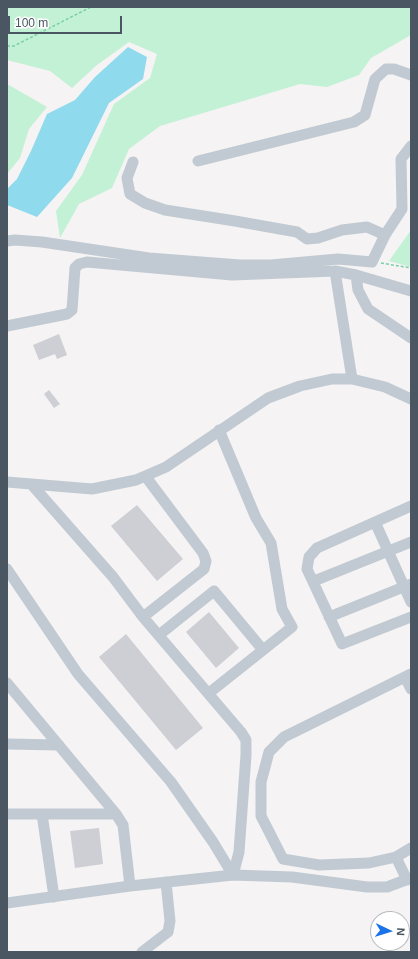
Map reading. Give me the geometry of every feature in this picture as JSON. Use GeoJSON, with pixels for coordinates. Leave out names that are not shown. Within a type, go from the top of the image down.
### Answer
{"type":"FeatureCollection","features":[{"type":"Feature","properties":{"kind":"street"},"geometry":{"type":"LineString","coordinates":[[198,161],[354,122],[365,115],[375,79],[386,69],[394,69],[411,75]]}},
{"type":"Feature","properties":{"kind":"street"},"geometry":{"type":"LineString","coordinates":[[7,242],[15,240],[42,242],[149,258],[240,266],[271,265],[338,259],[372,262],[385,235],[402,209],[401,159],[411,146]]}},
{"type":"Feature","properties":{"kind":"street"},"geometry":{"type":"LineString","coordinates":[[133,162],[128,178],[130,194],[145,203],[165,210],[297,232],[307,239],[318,238],[342,230],[367,227],[385,235]]}},
{"type":"Feature","properties":{"kind":"street"},"geometry":{"type":"LineString","coordinates":[[7,326],[67,314],[72,310],[75,268],[79,264],[87,262],[232,275],[335,271],[356,275],[411,291]]}},
{"type":"Feature","properties":{"kind":"street"},"geometry":{"type":"LineString","coordinates":[[335,271],[352,379]]}},
{"type":"Feature","properties":{"kind":"street"},"geometry":{"type":"LineString","coordinates":[[356,275],[358,290],[368,309],[411,338]]}},
{"type":"Feature","properties":{"kind":"street"},"geometry":{"type":"LineString","coordinates":[[7,482],[33,486],[92,490],[116,486],[146,477],[166,467],[268,398],[300,386],[332,379],[352,379],[386,387],[411,399]]}},
{"type":"Feature","properties":{"kind":"street"},"geometry":{"type":"LineString","coordinates":[[209,693],[292,627],[282,609],[271,544],[256,518],[220,430]]}},
{"type":"Feature","properties":{"kind":"street"},"geometry":{"type":"LineString","coordinates":[[142,617],[204,569],[206,562],[203,553],[146,477]]}},
{"type":"Feature","properties":{"kind":"street"},"geometry":{"type":"LineString","coordinates":[[33,486],[112,577],[142,617],[242,732],[246,740],[246,755],[239,852],[233,875]]}},
{"type":"Feature","properties":{"kind":"street"},"geometry":{"type":"LineString","coordinates":[[411,506],[317,548],[309,557],[307,569],[314,581],[342,644],[411,617]]}},
{"type":"Feature","properties":{"kind":"street"},"geometry":{"type":"LineString","coordinates":[[375,522],[388,552],[407,586],[411,602]]}},
{"type":"Feature","properties":{"kind":"street"},"geometry":{"type":"LineString","coordinates":[[314,581],[411,542]]}},
{"type":"Feature","properties":{"kind":"street"},"geometry":{"type":"LineString","coordinates":[[7,569],[78,674],[171,782],[213,842],[233,875]]}},
{"type":"Feature","properties":{"kind":"street"},"geometry":{"type":"LineString","coordinates":[[329,617],[407,586]]}},
{"type":"Feature","properties":{"kind":"street"},"geometry":{"type":"LineString","coordinates":[[159,635],[214,591],[263,650]]}},
{"type":"Feature","properties":{"kind":"street"},"geometry":{"type":"LineString","coordinates":[[411,689],[408,676],[284,737],[269,752],[261,782],[261,816],[283,859],[319,865],[369,863],[396,857],[411,848]]}},
{"type":"Feature","properties":{"kind":"street"},"geometry":{"type":"LineString","coordinates":[[7,683],[116,814],[123,825],[130,886]]}},
{"type":"Feature","properties":{"kind":"street"},"geometry":{"type":"LineString","coordinates":[[7,744],[59,745]]}},
{"type":"Feature","properties":{"kind":"street"},"geometry":{"type":"LineString","coordinates":[[7,814],[116,814]]}},
{"type":"Feature","properties":{"kind":"street"},"geometry":{"type":"LineString","coordinates":[[42,814],[54,896]]}},
{"type":"Feature","properties":{"kind":"street"},"geometry":{"type":"LineString","coordinates":[[7,903],[130,886],[233,875],[292,877],[387,887],[409,879],[396,857]]}},
{"type":"Feature","properties":{"kind":"street"},"geometry":{"type":"LineString","coordinates":[[142,952],[168,932],[170,921],[166,882]]}},
{"type":"Feature","properties":{"kind":"path"},"geometry":{"type":"LineString","coordinates":[[7,46],[14,46],[91,7]]}},
{"type":"Feature","properties":{"kind":"path"},"geometry":{"type":"LineString","coordinates":[[372,262],[411,268]]}},
{"type":"Feature","properties":{"kind":"green space"},"geometry":{"type":"Polygon","coordinates":[[[7,7],[411,7],[411,35],[371,58],[359,75],[327,87],[300,84],[160,126],[129,149],[112,188],[79,204],[60,238],[56,211],[82,175],[114,104],[150,78],[157,54],[129,42],[97,65],[72,88],[50,71],[7,60],[7,7]]]}},
{"type":"Feature","properties":{"kind":"green space"},"geometry":{"type":"Polygon","coordinates":[[[7,84],[47,107],[29,129],[20,158],[7,174],[7,84]]]}},
{"type":"Feature","properties":{"kind":"green space"},"geometry":{"type":"Polygon","coordinates":[[[411,230],[411,267],[389,261],[411,230]]]}},
{"type":"Feature","properties":{"kind":"water"},"geometry":{"type":"Polygon","coordinates":[[[128,47],[147,57],[143,79],[109,103],[72,178],[37,217],[7,205],[7,189],[17,179],[47,114],[75,100],[95,77],[128,47]]]}},
{"type":"Feature","properties":{"kind":"building"},"geometry":{"type":"Polygon","coordinates":[[[59,334],[67,355],[57,359],[55,354],[39,360],[33,345],[59,334]]]}},
{"type":"Feature","properties":{"kind":"building"},"geometry":{"type":"Polygon","coordinates":[[[49,390],[60,404],[54,408],[44,394],[49,390]]]}},
{"type":"Feature","properties":{"kind":"building"},"geometry":{"type":"Polygon","coordinates":[[[137,505],[183,559],[157,581],[111,526],[137,505]]]}},
{"type":"Feature","properties":{"kind":"building"},"geometry":{"type":"Polygon","coordinates":[[[209,612],[239,648],[216,668],[186,632],[209,612]]]}},
{"type":"Feature","properties":{"kind":"building"},"geometry":{"type":"Polygon","coordinates":[[[126,634],[203,728],[176,750],[99,657],[126,634]]]}},
{"type":"Feature","properties":{"kind":"building"},"geometry":{"type":"Polygon","coordinates":[[[99,828],[103,864],[75,868],[70,831],[99,828]]]}}]}
